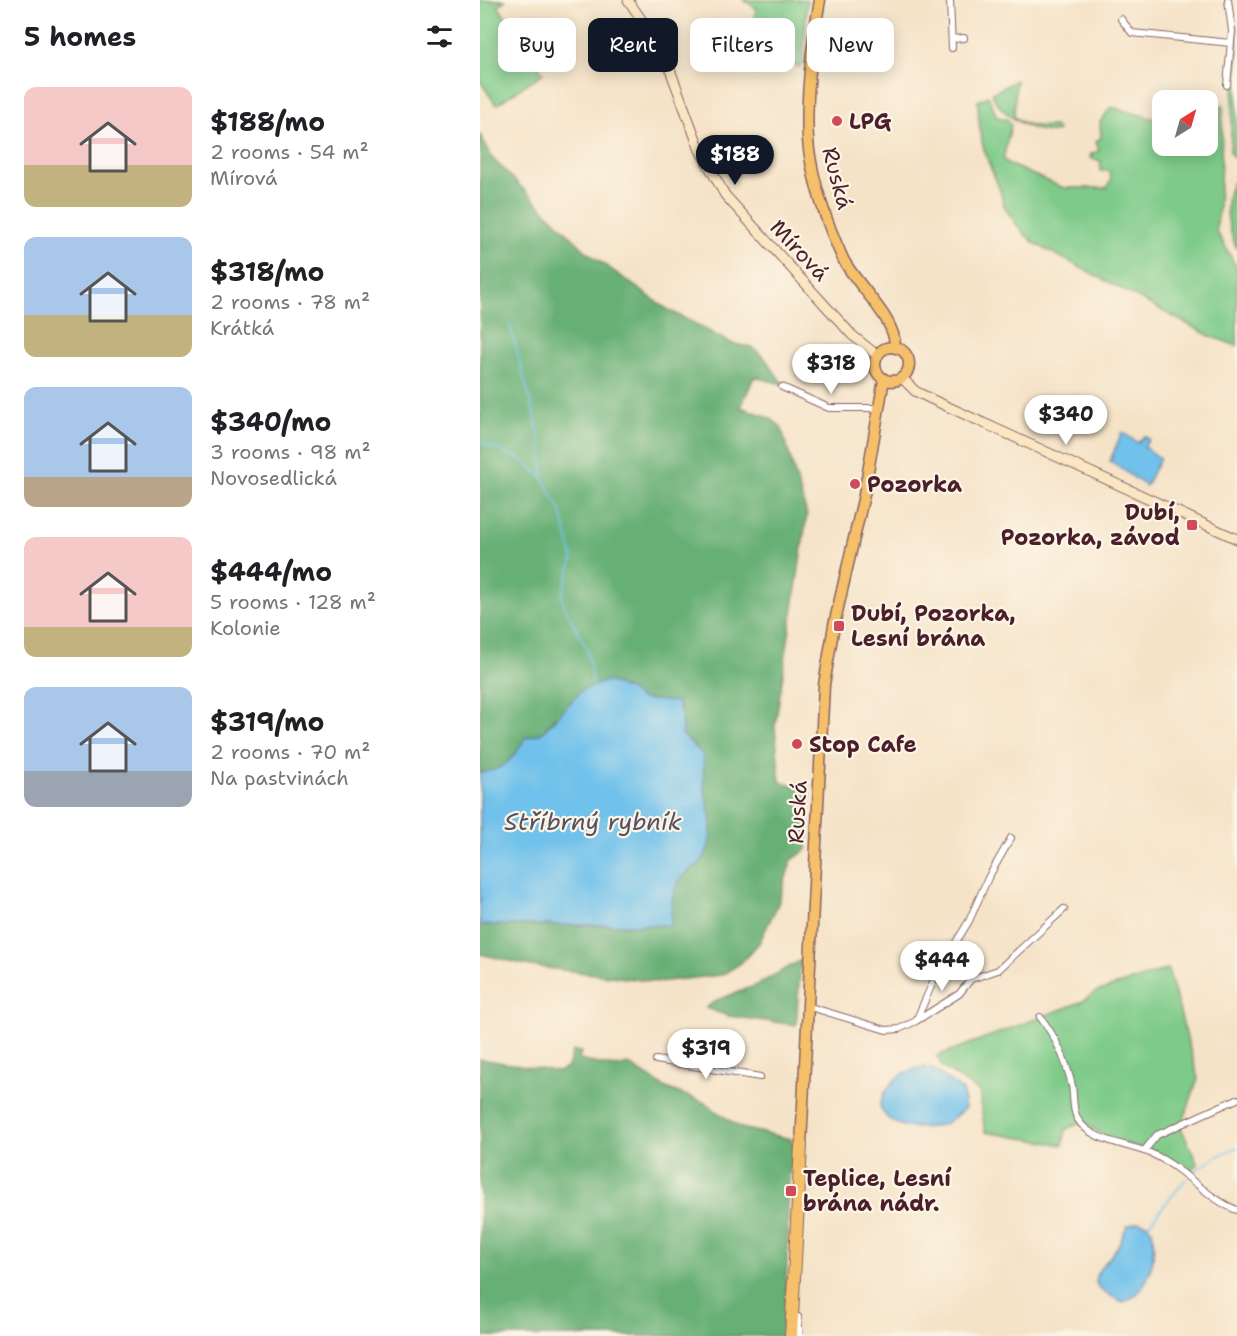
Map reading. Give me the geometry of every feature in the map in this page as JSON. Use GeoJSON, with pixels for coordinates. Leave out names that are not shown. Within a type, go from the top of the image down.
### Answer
{"type":"FeatureCollection","features":[{"type":"Feature","properties":{"kind":"highway"},"geometry":{"type":"LineString","coordinates":[[799,1336],[801,1145]]}},
{"type":"Feature","properties":{"kind":"highway"},"geometry":{"type":"LineString","coordinates":[[791,1336],[801,1145]]}},
{"type":"Feature","properties":{"kind":"main road","name":"Ruská"},"geometry":{"type":"LineString","coordinates":[[820,0],[809,119],[812,166],[840,252],[857,282],[886,321],[895,339],[895,348]]}},
{"type":"Feature","properties":{"kind":"main road"},"geometry":{"type":"LineString","coordinates":[[895,348],[907,358],[908,369],[902,378],[893,381],[884,379],[875,367],[878,356],[886,349],[895,348]]}},
{"type":"Feature","properties":{"kind":"main road","name":"Ruská"},"geometry":{"type":"LineString","coordinates":[[801,1145],[825,671],[864,495],[877,408],[884,379]]}},
{"type":"Feature","properties":{"kind":"street","name":"Mírová"},"geometry":{"type":"LineString","coordinates":[[628,0],[663,51],[700,150],[725,195],[852,335],[878,356]]}},
{"type":"Feature","properties":{"kind":"street"},"geometry":{"type":"LineString","coordinates":[[950,0],[952,48]]}},
{"type":"Feature","properties":{"kind":"street"},"geometry":{"type":"LineString","coordinates":[[1227,85],[1231,43],[1228,0]]}},
{"type":"Feature","properties":{"kind":"street"},"geometry":{"type":"LineString","coordinates":[[1121,19],[1132,33],[1231,43]]}},
{"type":"Feature","properties":{"kind":"street"},"geometry":{"type":"LineString","coordinates":[[952,39],[964,38]]}},
{"type":"Feature","properties":{"kind":"street"},"geometry":{"type":"LineString","coordinates":[[902,378],[915,391],[947,407],[1237,539]]}},
{"type":"Feature","properties":{"kind":"street"},"geometry":{"type":"LineString","coordinates":[[782,387],[829,408],[877,408]]}},
{"type":"Feature","properties":{"kind":"street"},"geometry":{"type":"LineString","coordinates":[[916,1021],[936,975],[969,921],[988,878],[1011,838]]}},
{"type":"Feature","properties":{"kind":"street"},"geometry":{"type":"LineString","coordinates":[[807,1006],[886,1030],[899,1029],[959,994],[971,979],[998,970],[1064,909]]}},
{"type":"Feature","properties":{"kind":"street"},"geometry":{"type":"LineString","coordinates":[[1040,1017],[1061,1048],[1072,1087],[1074,1108],[1081,1124],[1108,1141],[1144,1151],[1181,1169],[1237,1210]]}},
{"type":"Feature","properties":{"kind":"street"},"geometry":{"type":"LineString","coordinates":[[656,1060],[760,1077]]}},
{"type":"Feature","properties":{"kind":"street"},"geometry":{"type":"LineString","coordinates":[[1144,1151],[1157,1135],[1237,1099]]}},
{"type":"Feature","properties":{"kind":"green space"},"geometry":{"type":"Polygon","coordinates":[[[480,0],[505,0],[498,6],[506,18],[498,18],[498,72],[543,73],[496,105],[480,81],[480,0]]]}},
{"type":"Feature","properties":{"kind":"green space"},"geometry":{"type":"Polygon","coordinates":[[[744,0],[807,0],[803,64],[799,67],[795,65],[795,18],[754,18],[757,9],[744,0]]]}},
{"type":"Feature","properties":{"kind":"green space"},"geometry":{"type":"Polygon","coordinates":[[[1237,26],[1237,162],[1230,152],[1237,26]]]}},
{"type":"Feature","properties":{"kind":"green space"},"geometry":{"type":"Polygon","coordinates":[[[1016,80],[1014,116],[1028,124],[1055,126],[1058,131],[1040,131],[1029,127],[1010,116],[1002,109],[992,93],[1016,80]]]}},
{"type":"Feature","properties":{"kind":"green space"},"geometry":{"type":"Polygon","coordinates":[[[988,96],[997,117],[1008,120],[1011,125],[1003,159],[1010,165],[1064,188],[1107,188],[1111,179],[1109,171],[1100,171],[1101,161],[1090,158],[1091,154],[1099,151],[1096,141],[1101,138],[1100,122],[1111,107],[1152,118],[1152,156],[1218,156],[1218,107],[1223,106],[1216,230],[1237,268],[1237,346],[1210,336],[1034,243],[1014,222],[1004,205],[983,147],[978,101],[988,96]]]}},
{"type":"Feature","properties":{"kind":"green space"},"geometry":{"type":"Polygon","coordinates":[[[480,134],[492,158],[587,252],[667,309],[733,344],[752,347],[764,357],[783,384],[754,377],[741,407],[770,418],[781,427],[807,515],[775,727],[780,782],[809,788],[807,849],[791,861],[778,904],[759,943],[741,963],[722,975],[657,982],[531,966],[480,954],[480,925],[671,925],[672,904],[677,884],[705,856],[710,843],[711,827],[704,787],[703,755],[682,734],[681,714],[677,702],[640,699],[629,690],[555,717],[542,733],[525,738],[517,752],[502,766],[480,773],[480,134]]]}},
{"type":"Feature","properties":{"kind":"green space"},"geometry":{"type":"Polygon","coordinates":[[[1237,178],[1237,249],[1231,232],[1227,202],[1232,185],[1237,178]]]}},
{"type":"Feature","properties":{"kind":"green space"},"geometry":{"type":"Polygon","coordinates":[[[801,960],[796,1025],[728,1016],[706,1008],[717,1000],[757,985],[801,960]]]}},
{"type":"Feature","properties":{"kind":"green space"},"geometry":{"type":"Polygon","coordinates":[[[1168,969],[1198,1078],[1181,1128],[1198,1164],[1190,1171],[1150,1150],[1109,1139],[1083,1122],[1066,1129],[1063,1145],[985,1132],[979,1091],[942,1067],[937,1056],[1081,1002],[1096,992],[1168,969]]]}},
{"type":"Feature","properties":{"kind":"green space"},"geometry":{"type":"Polygon","coordinates":[[[573,1051],[581,1052],[579,1060],[615,1067],[628,1064],[666,1088],[703,1102],[741,1128],[791,1139],[794,1148],[789,1177],[785,1336],[480,1336],[480,1059],[559,1072],[568,1067],[573,1051]]]}},
{"type":"Feature","properties":{"kind":"water"},"geometry":{"type":"Polygon","coordinates":[[[1122,432],[1138,443],[1144,436],[1149,439],[1144,447],[1160,458],[1146,486],[1110,461],[1122,432]]]}},
{"type":"Feature","properties":{"kind":"water","name":"Stříbrný rybník"},"geometry":{"type":"Polygon","coordinates":[[[606,681],[629,690],[640,699],[677,702],[681,714],[682,734],[703,755],[704,787],[711,827],[710,843],[703,860],[686,873],[677,884],[673,897],[671,925],[480,925],[480,773],[502,766],[517,752],[525,738],[542,733],[582,690],[606,681]]]}},
{"type":"Feature","properties":{"kind":"water"},"geometry":{"type":"Polygon","coordinates":[[[924,1067],[933,1069],[963,1091],[965,1108],[948,1122],[933,1127],[915,1128],[898,1124],[885,1115],[880,1107],[885,1092],[901,1075],[924,1067]]]}},
{"type":"Feature","properties":{"kind":"water"},"geometry":{"type":"Polygon","coordinates":[[[1138,1222],[1147,1224],[1152,1230],[1153,1251],[1150,1272],[1140,1290],[1123,1302],[1099,1288],[1096,1276],[1119,1244],[1127,1226],[1138,1222]]]}},
{"type":"Feature","properties":{"kind":"waterway"},"geometry":{"type":"LineString","coordinates":[[510,326],[540,437],[543,476]]}},
{"type":"Feature","properties":{"kind":"waterway"},"geometry":{"type":"LineString","coordinates":[[480,442],[523,460],[543,478],[560,509],[573,559],[562,594],[564,606],[587,649],[593,685]]}},
{"type":"Feature","properties":{"kind":"waterway"},"geometry":{"type":"LineString","coordinates":[[1189,1175],[1216,1157],[1237,1147]]}},
{"type":"Feature","properties":{"kind":"waterway"},"geometry":{"type":"LineString","coordinates":[[1148,1225],[1186,1179]]}},
{"type":"Feature","properties":{"kind":"place","name":"LPG"},"geometry":{"type":"Point","coordinates":[837,121]}},
{"type":"Feature","properties":{"kind":"place","name":"Pozorka"},"geometry":{"type":"Point","coordinates":[855,484]}},
{"type":"Feature","properties":{"kind":"place","name":"Dubí, Pozorka, závod"},"geometry":{"type":"Point","coordinates":[1192,525]}},
{"type":"Feature","properties":{"kind":"place","name":"Dubí, Pozorka, Lesní brána"},"geometry":{"type":"Point","coordinates":[839,626]}},
{"type":"Feature","properties":{"kind":"place","name":"Stop Cafe"},"geometry":{"type":"Point","coordinates":[797,744]}},
{"type":"Feature","properties":{"kind":"place","name":"Teplice, Lesní brána nádr."},"geometry":{"type":"Point","coordinates":[791,1191]}}]}
